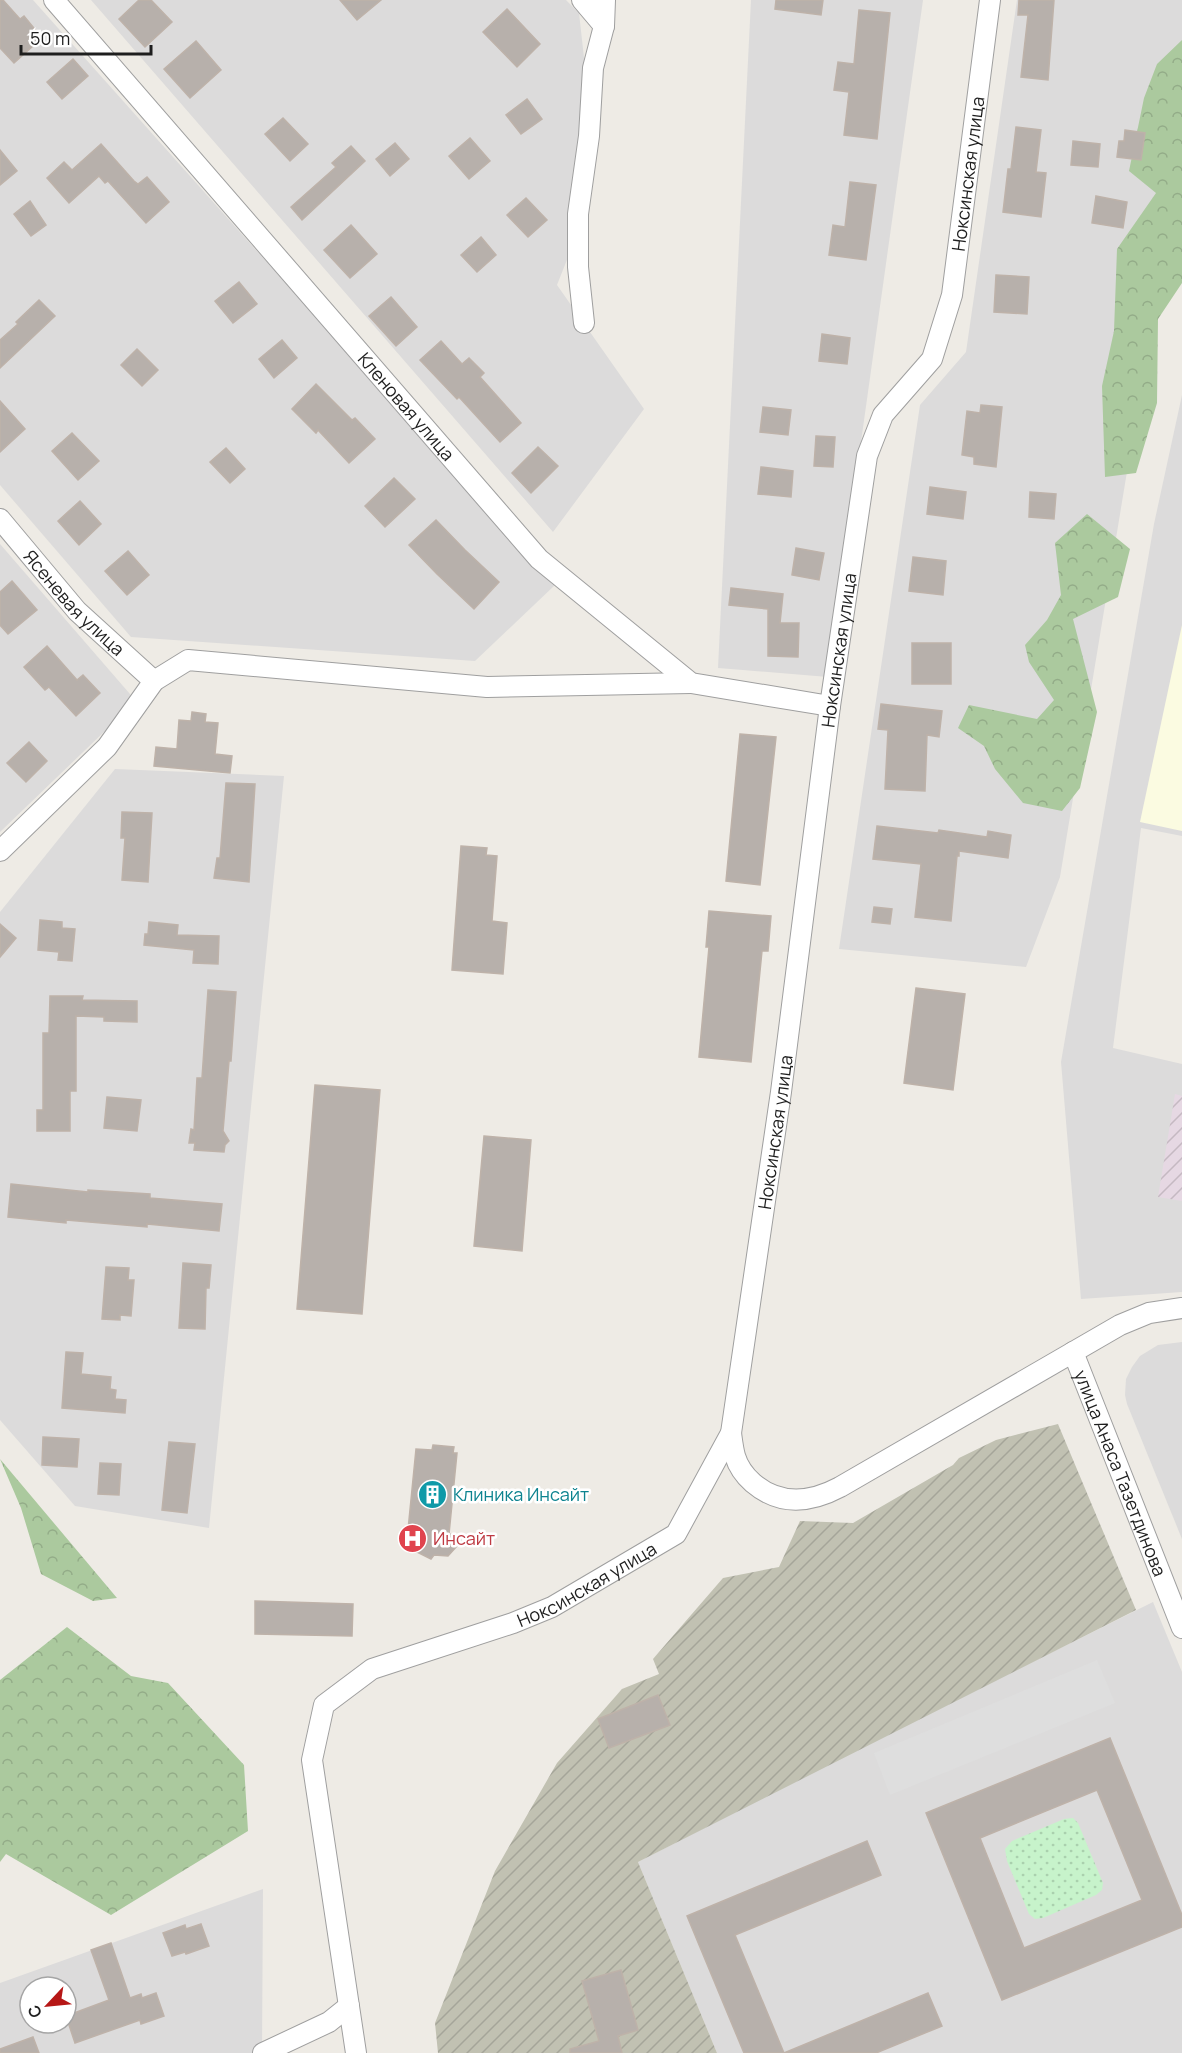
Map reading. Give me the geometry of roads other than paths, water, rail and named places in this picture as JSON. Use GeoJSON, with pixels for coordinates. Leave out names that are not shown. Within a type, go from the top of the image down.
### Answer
{"type":"FeatureCollection","features":[{"type":"Feature","properties":{"kind":"street","name":"Кленовая улица"},"geometry":{"type":"LineString","coordinates":[[54,0],[539,559],[691,683],[830,706]]}},
{"type":"Feature","properties":{"kind":"street"},"geometry":{"type":"LineString","coordinates":[[582,0],[604,26]]}},
{"type":"Feature","properties":{"kind":"street"},"geometry":{"type":"LineString","coordinates":[[584,322],[578,267],[578,214],[589,135],[593,68],[604,26],[605,0]]}},
{"type":"Feature","properties":{"kind":"street","name":"Ноксинская улица"},"geometry":{"type":"LineString","coordinates":[[356,2053],[312,1760],[324,1705],[372,1669],[513,1623],[552,1607],[676,1534],[731,1433],[781,1092],[830,706],[867,456],[882,415],[932,358],[952,295],[990,0]]}},
{"type":"Feature","properties":{"kind":"street","name":"Ясеневая улица"},"geometry":{"type":"LineString","coordinates":[[0,519],[77,611],[154,681]]}},
{"type":"Feature","properties":{"kind":"street"},"geometry":{"type":"LineString","coordinates":[[0,851],[107,747],[154,681],[188,660],[487,687],[691,683]]}},
{"type":"Feature","properties":{"kind":"street"},"geometry":{"type":"LineString","coordinates":[[731,1433],[735,1458],[746,1477],[763,1492],[795,1501],[812,1499],[840,1487],[1130,1320],[1160,1310],[1182,1308]]}},
{"type":"Feature","properties":{"kind":"street","name":"улица Анаса Тазетдинова"},"geometry":{"type":"LineString","coordinates":[[1073,1352],[1182,1628]]}},
{"type":"Feature","properties":{"kind":"street"},"geometry":{"type":"LineString","coordinates":[[263,2053],[329,2022],[349,2006]]}},
{"type":"Feature","properties":{"kind":"place","name":"Клиника Инсайт"},"geometry":{"type":"Point","coordinates":[432,1494]}},
{"type":"Feature","properties":{"kind":"place","name":"Инсайт"},"geometry":{"type":"Point","coordinates":[412,1538]}}]}
